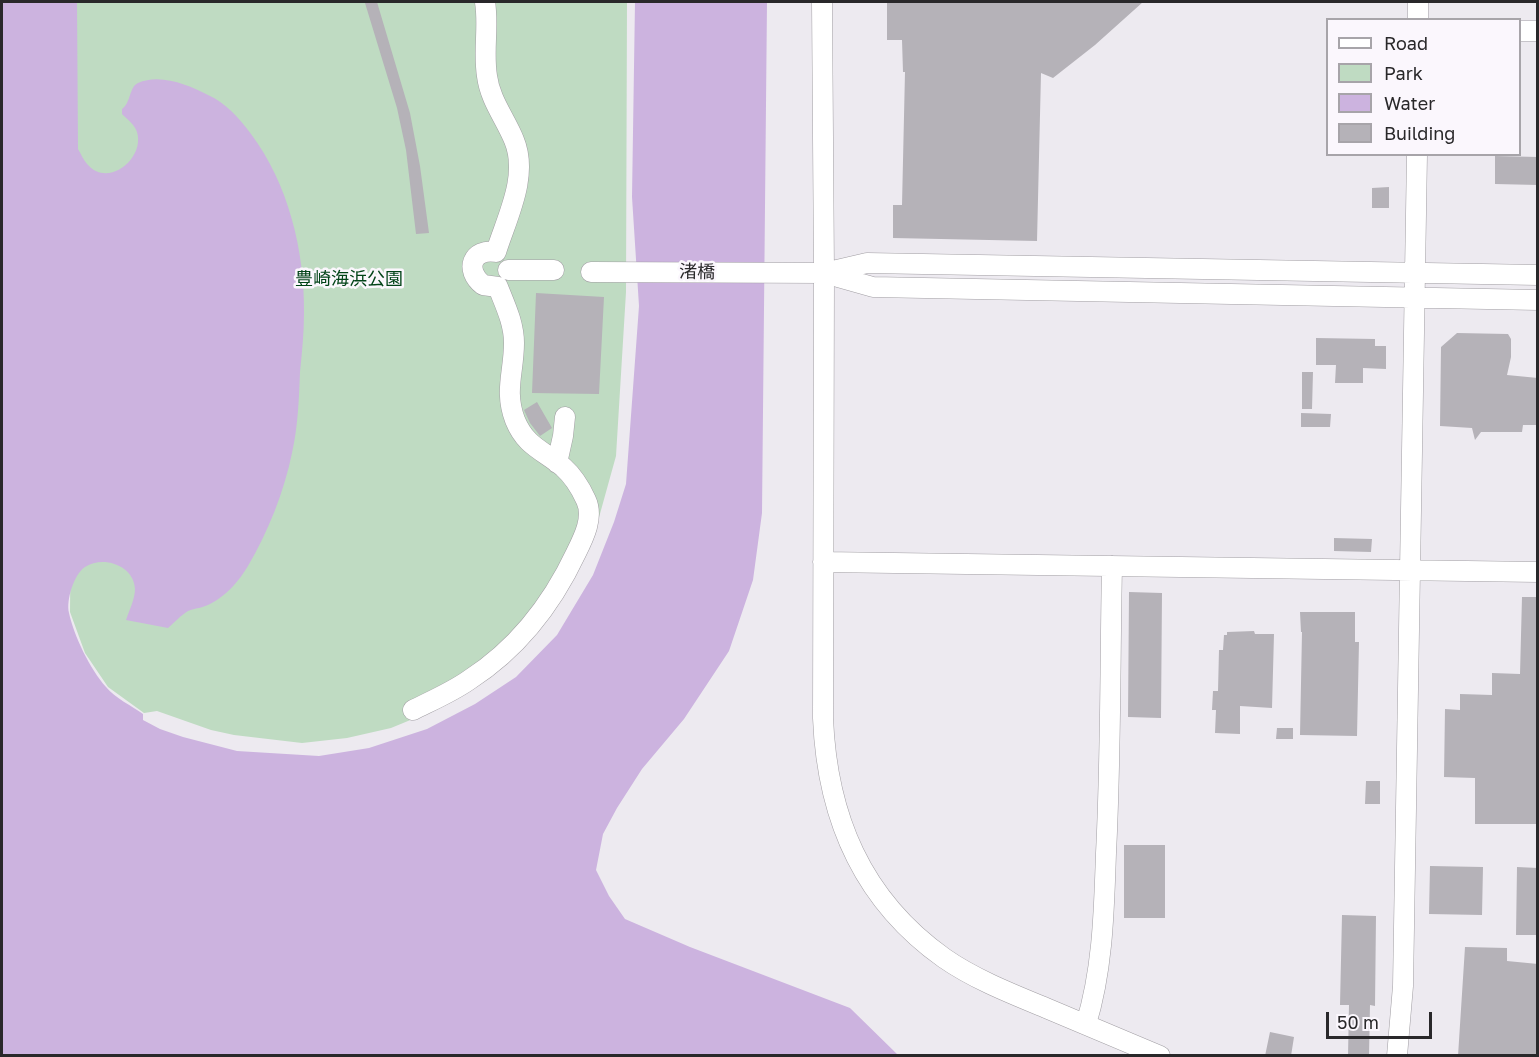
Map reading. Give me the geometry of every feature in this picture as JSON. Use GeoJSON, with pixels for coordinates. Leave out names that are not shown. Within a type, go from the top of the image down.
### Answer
{"type":"FeatureCollection","features":[{"type":"Feature","properties":{"kind":"street"},"geometry":{"type":"LineString","coordinates":[[485,2],[487,77],[496,107],[514,140],[519,166],[515,193],[496,252]]}},
{"type":"Feature","properties":{"kind":"street"},"geometry":{"type":"LineString","coordinates":[[822,2],[824,718],[827,763],[835,804],[858,861],[874,887],[910,931],[944,958],[1015,995],[1160,1056]]}},
{"type":"Feature","properties":{"kind":"street"},"geometry":{"type":"LineString","coordinates":[[1418,2],[1418,18]]}},
{"type":"Feature","properties":{"kind":"street"},"geometry":{"type":"LineString","coordinates":[[1521,31],[1538,31]]}},
{"type":"Feature","properties":{"kind":"street"},"geometry":{"type":"LineString","coordinates":[[1397,1056],[1403,974],[1417,156]]}},
{"type":"Feature","properties":{"kind":"street"},"geometry":{"type":"LineString","coordinates":[[413,710],[467,682],[521,637],[543,610],[562,581],[582,542],[590,509],[582,492],[564,469],[530,444],[521,432],[509,400],[514,346],[503,278],[506,260],[491,251],[479,255],[471,269],[473,275],[483,285],[503,278],[555,270]]}},
{"type":"Feature","properties":{"kind":"street"},"geometry":{"type":"LineString","coordinates":[[824,273],[867,263],[1538,274]]}},
{"type":"Feature","properties":{"kind":"street","name":"渚橋"},"geometry":{"type":"LineString","coordinates":[[591,272],[824,273]]}},
{"type":"Feature","properties":{"kind":"street"},"geometry":{"type":"LineString","coordinates":[[824,273],[873,287],[1538,300]]}},
{"type":"Feature","properties":{"kind":"street"},"geometry":{"type":"LineString","coordinates":[[557,463],[564,436],[565,417]]}},
{"type":"Feature","properties":{"kind":"street"},"geometry":{"type":"LineString","coordinates":[[823,562],[1538,572]]}},
{"type":"Feature","properties":{"kind":"street"},"geometry":{"type":"LineString","coordinates":[[1086,1024],[1099,967],[1105,876],[1112,566]]}},
{"type":"Feature","properties":{"kind":"green space","name":"豊崎海浜公園"},"geometry":{"type":"Polygon","coordinates":[[[75,2],[627,2],[626,292],[616,456],[593,539],[560,597],[425,714],[391,728],[347,738],[302,743],[234,735],[211,730],[157,711],[144,713],[108,687],[85,653],[70,612],[75,2]]]}},
{"type":"Feature","properties":{"kind":"water"},"geometry":{"type":"Polygon","coordinates":[[[2,2],[77,2],[78,149],[87,163],[96,171],[115,172],[131,160],[138,142],[137,132],[122,114],[122,109],[135,85],[156,79],[183,84],[221,102],[246,128],[264,153],[275,174],[292,219],[297,242],[304,290],[304,328],[294,443],[285,482],[269,526],[241,577],[227,592],[216,601],[188,611],[168,628],[126,620],[134,597],[133,581],[124,569],[109,563],[93,564],[81,570],[72,588],[68,608],[79,642],[100,680],[110,691],[143,714],[143,720],[183,737],[237,751],[319,756],[369,748],[427,729],[475,704],[516,677],[557,635],[593,575],[626,484],[639,306],[632,197],[635,2],[767,2],[762,513],[753,580],[729,651],[684,719],[642,769],[617,808],[603,834],[596,870],[609,896],[625,919],[690,947],[850,1008],[898,1055],[2,1056],[2,2]]]}},
{"type":"Feature","properties":{"kind":"building"},"geometry":{"type":"Polygon","coordinates":[[[377,2],[410,113],[429,233],[416,234],[406,150],[397,108],[365,3],[377,2]]]}},
{"type":"Feature","properties":{"kind":"building"},"geometry":{"type":"Polygon","coordinates":[[[887,2],[1143,2],[1095,45],[1053,78],[1041,73],[1037,241],[893,238],[893,205],[902,205],[905,72],[903,72],[902,40],[887,40],[887,2]]]}},
{"type":"Feature","properties":{"kind":"building"},"geometry":{"type":"Polygon","coordinates":[[[1495,156],[1538,157],[1538,185],[1495,184],[1495,156]]]}},
{"type":"Feature","properties":{"kind":"building"},"geometry":{"type":"Polygon","coordinates":[[[1389,187],[1389,208],[1372,208],[1372,188],[1389,187]]]}},
{"type":"Feature","properties":{"kind":"building"},"geometry":{"type":"Polygon","coordinates":[[[536,293],[604,297],[599,394],[532,393],[536,293]]]}},
{"type":"Feature","properties":{"kind":"building"},"geometry":{"type":"Polygon","coordinates":[[[1457,333],[1508,334],[1511,339],[1511,357],[1507,375],[1538,378],[1538,425],[1523,425],[1522,432],[1481,432],[1475,440],[1472,428],[1440,426],[1441,347],[1457,333]]]}},
{"type":"Feature","properties":{"kind":"building"},"geometry":{"type":"Polygon","coordinates":[[[1316,338],[1375,339],[1375,346],[1386,346],[1386,369],[1363,368],[1363,383],[1335,383],[1336,365],[1316,365],[1316,338]]]}},
{"type":"Feature","properties":{"kind":"building"},"geometry":{"type":"Polygon","coordinates":[[[1302,372],[1313,372],[1312,409],[1302,409],[1302,372]]]}},
{"type":"Feature","properties":{"kind":"building"},"geometry":{"type":"Polygon","coordinates":[[[537,402],[552,428],[540,436],[524,410],[537,402]]]}},
{"type":"Feature","properties":{"kind":"building"},"geometry":{"type":"Polygon","coordinates":[[[1301,413],[1331,414],[1330,427],[1301,427],[1301,413]]]}},
{"type":"Feature","properties":{"kind":"building"},"geometry":{"type":"Polygon","coordinates":[[[1334,538],[1372,539],[1371,552],[1334,551],[1334,538]]]}},
{"type":"Feature","properties":{"kind":"building"},"geometry":{"type":"Polygon","coordinates":[[[1129,592],[1162,593],[1161,718],[1128,717],[1129,592]]]}},
{"type":"Feature","properties":{"kind":"building"},"geometry":{"type":"Polygon","coordinates":[[[1522,597],[1538,597],[1538,824],[1475,824],[1475,778],[1444,777],[1445,709],[1460,710],[1460,694],[1492,695],[1492,673],[1520,674],[1522,597]]]}},
{"type":"Feature","properties":{"kind":"building"},"geometry":{"type":"Polygon","coordinates":[[[1300,612],[1355,612],[1355,642],[1359,642],[1357,736],[1300,735],[1302,632],[1300,612]]]}},
{"type":"Feature","properties":{"kind":"building"},"geometry":{"type":"Polygon","coordinates":[[[1254,631],[1255,634],[1274,634],[1272,708],[1240,706],[1240,734],[1215,733],[1216,710],[1212,710],[1213,691],[1218,691],[1219,650],[1223,650],[1224,635],[1227,635],[1227,632],[1254,631]]]}},
{"type":"Feature","properties":{"kind":"building"},"geometry":{"type":"Polygon","coordinates":[[[1277,728],[1293,728],[1293,739],[1276,739],[1277,728]]]}},
{"type":"Feature","properties":{"kind":"building"},"geometry":{"type":"Polygon","coordinates":[[[1366,781],[1380,781],[1380,804],[1365,804],[1366,781]]]}},
{"type":"Feature","properties":{"kind":"building"},"geometry":{"type":"Polygon","coordinates":[[[1124,845],[1165,845],[1165,918],[1124,918],[1124,845]]]}},
{"type":"Feature","properties":{"kind":"building"},"geometry":{"type":"Polygon","coordinates":[[[1430,866],[1483,867],[1482,915],[1429,914],[1430,866]]]}},
{"type":"Feature","properties":{"kind":"building"},"geometry":{"type":"Polygon","coordinates":[[[1517,867],[1538,868],[1538,935],[1516,935],[1517,867]]]}},
{"type":"Feature","properties":{"kind":"building"},"geometry":{"type":"Polygon","coordinates":[[[1342,915],[1376,916],[1375,1006],[1370,1005],[1369,1056],[1348,1056],[1349,1005],[1340,1005],[1342,915]]]}},
{"type":"Feature","properties":{"kind":"building"},"geometry":{"type":"Polygon","coordinates":[[[1465,947],[1507,948],[1507,961],[1538,964],[1538,1056],[1458,1056],[1465,947]]]}},
{"type":"Feature","properties":{"kind":"building"},"geometry":{"type":"Polygon","coordinates":[[[1270,1032],[1294,1037],[1291,1056],[1265,1056],[1270,1032]]]}}]}
